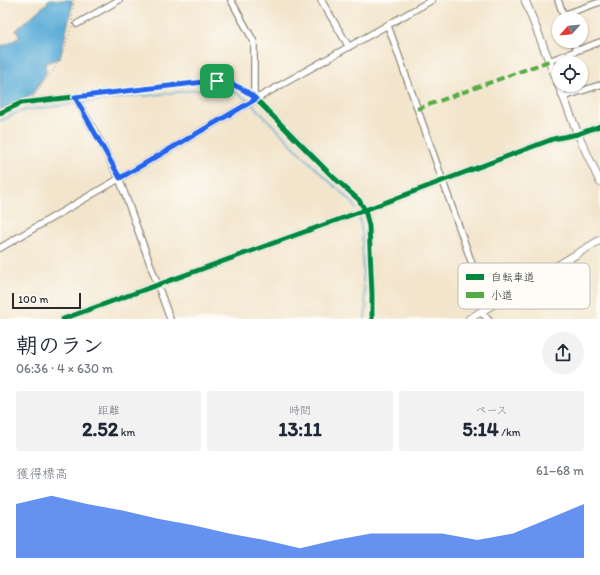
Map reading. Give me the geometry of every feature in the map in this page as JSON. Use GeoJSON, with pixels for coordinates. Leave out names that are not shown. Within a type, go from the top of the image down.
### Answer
{"type":"FeatureCollection","features":[{"type":"Feature","properties":{"kind":"street"},"geometry":{"type":"LineString","coordinates":[[77,24],[119,0]]}},
{"type":"Feature","properties":{"kind":"street"},"geometry":{"type":"LineString","coordinates":[[231,0],[254,42],[254,92],[256,99]]}},
{"type":"Feature","properties":{"kind":"street"},"geometry":{"type":"LineString","coordinates":[[322,0],[349,47]]}},
{"type":"Feature","properties":{"kind":"street"},"geometry":{"type":"LineString","coordinates":[[0,248],[256,99],[432,0]]}},
{"type":"Feature","properties":{"kind":"street"},"geometry":{"type":"LineString","coordinates":[[525,0],[578,134],[600,182]]}},
{"type":"Feature","properties":{"kind":"street"},"geometry":{"type":"LineString","coordinates":[[558,0],[562,12]]}},
{"type":"Feature","properties":{"kind":"street"},"geometry":{"type":"LineString","coordinates":[[576,12],[600,2]]}},
{"type":"Feature","properties":{"kind":"street"},"geometry":{"type":"LineString","coordinates":[[388,26],[472,263]]}},
{"type":"Feature","properties":{"kind":"street"},"geometry":{"type":"LineString","coordinates":[[549,61],[600,42]]}},
{"type":"Feature","properties":{"kind":"street"},"geometry":{"type":"LineString","coordinates":[[0,113],[17,104],[30,102],[217,81],[234,85],[251,94],[331,175],[359,200],[365,210],[369,226],[372,319]]}},
{"type":"Feature","properties":{"kind":"street"},"geometry":{"type":"LineString","coordinates":[[563,97],[600,85]]}},
{"type":"Feature","properties":{"kind":"street"},"geometry":{"type":"LineString","coordinates":[[75,97],[120,178],[170,319]]}},
{"type":"Feature","properties":{"kind":"street"},"geometry":{"type":"LineString","coordinates":[[63,319],[554,140],[578,134],[600,126]]}},
{"type":"Feature","properties":{"kind":"street"},"geometry":{"type":"LineString","coordinates":[[562,263],[600,240]]}},
{"type":"Feature","properties":{"kind":"street"},"geometry":{"type":"LineString","coordinates":[[469,319],[486,309]]}},
{"type":"Feature","properties":{"kind":"street"},"geometry":{"type":"LineString","coordinates":[[480,312],[488,319]]}},
{"type":"Feature","properties":{"kind":"path"},"geometry":{"type":"LineString","coordinates":[[30,102],[55,68],[65,48],[72,26],[74,0]]}},
{"type":"Feature","properties":{"kind":"water"},"geometry":{"type":"Polygon","coordinates":[[[48,0],[72,0],[72,6],[60,58],[45,63],[46,73],[31,96],[0,110],[0,46],[6,45],[20,37],[16,30],[47,3],[48,0]]]}},
{"type":"Feature","properties":{"kind":"waterway"},"geometry":{"type":"LineString","coordinates":[[82,103],[213,88],[232,90],[249,101]]}},
{"type":"Feature","properties":{"kind":"waterway"},"geometry":{"type":"LineString","coordinates":[[0,121],[26,110],[74,104]]}},
{"type":"Feature","properties":{"kind":"waterway"},"geometry":{"type":"LineString","coordinates":[[252,104],[312,165],[353,203],[356,209]]}},
{"type":"Feature","properties":{"kind":"waterway"},"geometry":{"type":"LineString","coordinates":[[359,216],[362,233],[363,281],[366,307],[365,319]]}},
{"type":"Feature","properties":{"kind":"marked path"},"geometry":{"type":"LineString","coordinates":[[417,109],[549,61]]}},
{"type":"Feature","properties":{"kind":"cycle path"},"geometry":{"type":"LineString","coordinates":[[0,113],[21,103],[212,81],[234,85],[251,94],[331,175],[359,200],[365,210],[369,226],[372,319]]}},
{"type":"Feature","properties":{"kind":"cycle path"},"geometry":{"type":"LineString","coordinates":[[63,319],[365,210],[553,139],[578,134],[600,126]]}},
{"type":"Feature","properties":{"kind":"route"},"geometry":{"type":"LineString","coordinates":[[212,81],[217,81],[234,85],[251,94],[256,99],[120,178],[75,97],[212,81]]}}]}
